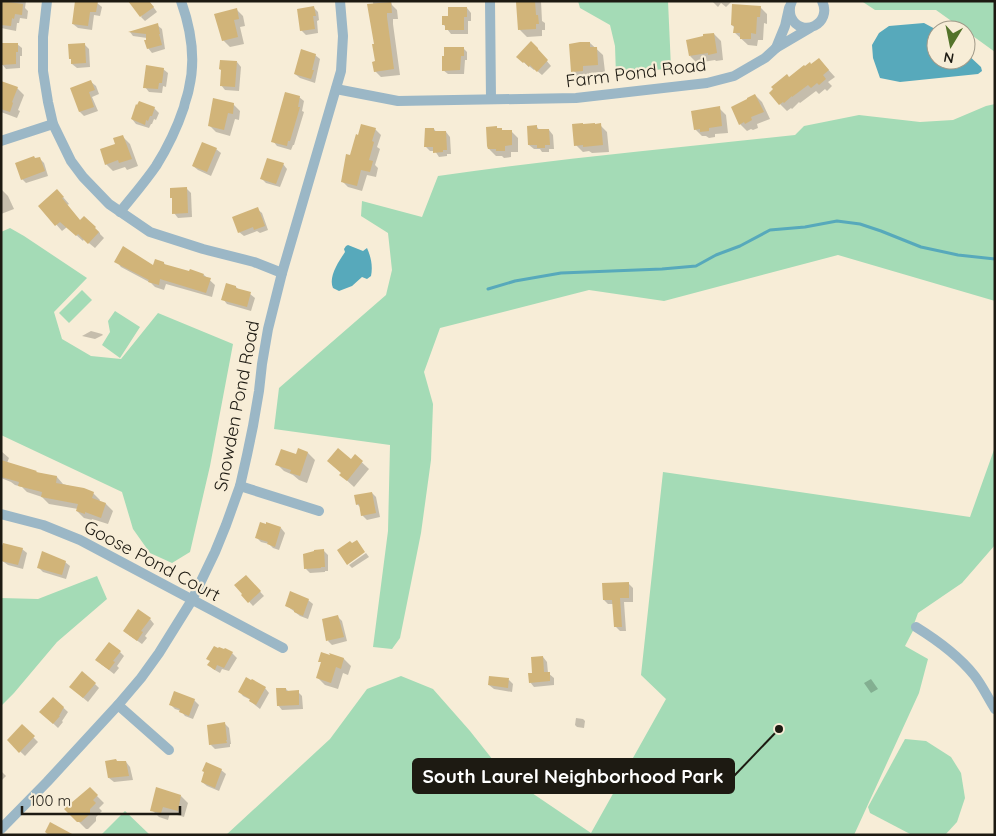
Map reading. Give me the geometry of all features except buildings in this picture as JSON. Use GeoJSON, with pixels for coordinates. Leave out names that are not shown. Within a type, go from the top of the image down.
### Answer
{"type":"FeatureCollection","features":[{"type":"Feature","properties":{"kind":"street"},"geometry":{"type":"LineString","coordinates":[[47,1],[42,37],[43,71],[48,102],[53,124],[71,161],[83,177],[109,204],[150,232],[203,249],[254,262],[282,273]]}},
{"type":"Feature","properties":{"kind":"street"},"geometry":{"type":"LineString","coordinates":[[120,212],[145,182],[165,151],[179,123],[189,89],[192,51],[188,20],[181,1]]}},
{"type":"Feature","properties":{"kind":"street","name":"Snowden Pond Road"},"geometry":{"type":"LineString","coordinates":[[1,828],[47,782],[141,678],[192,600],[215,552],[240,486],[253,426],[268,329],[282,273],[341,71],[343,51],[340,1]]}},
{"type":"Feature","properties":{"kind":"street"},"geometry":{"type":"LineString","coordinates":[[490,1],[491,99]]}},
{"type":"Feature","properties":{"kind":"street","name":"Farm Pond Road"},"geometry":{"type":"LineString","coordinates":[[336,89],[398,101],[576,98],[707,83],[734,76],[765,58],[776,48],[816,25],[824,17],[825,8],[822,1]]}},
{"type":"Feature","properties":{"kind":"street"},"geometry":{"type":"LineString","coordinates":[[790,5],[790,15],[794,22],[798,26],[810,28]]}},
{"type":"Feature","properties":{"kind":"street"},"geometry":{"type":"LineString","coordinates":[[776,48],[785,26],[790,5]]}},
{"type":"Feature","properties":{"kind":"street"},"geometry":{"type":"LineString","coordinates":[[1,140],[53,124]]}},
{"type":"Feature","properties":{"kind":"street"},"geometry":{"type":"LineString","coordinates":[[240,486],[319,511]]}},
{"type":"Feature","properties":{"kind":"street","name":"Goose Pond Court"},"geometry":{"type":"LineString","coordinates":[[1,514],[43,525],[80,540],[283,648]]}},
{"type":"Feature","properties":{"kind":"street"},"geometry":{"type":"LineString","coordinates":[[916,627],[942,644],[960,660],[974,675],[995,709]]}},
{"type":"Feature","properties":{"kind":"street"},"geometry":{"type":"LineString","coordinates":[[118,705],[169,750]]}},
{"type":"Feature","properties":{"kind":"green space"},"geometry":{"type":"Polygon","coordinates":[[[578,1],[668,1],[671,68],[616,75],[615,46],[610,25],[580,8],[578,1]]]}},
{"type":"Feature","properties":{"kind":"green space"},"geometry":{"type":"Polygon","coordinates":[[[995,1],[995,52],[976,38],[976,20],[950,20],[936,10],[875,10],[863,2],[995,1]]]}},
{"type":"Feature","properties":{"kind":"green space"},"geometry":{"type":"Polygon","coordinates":[[[995,104],[995,301],[838,255],[664,301],[589,290],[440,328],[424,372],[433,404],[431,460],[421,533],[400,638],[392,649],[373,647],[388,531],[390,445],[274,429],[279,388],[386,295],[392,270],[388,233],[361,216],[362,201],[422,217],[438,176],[571,159],[795,135],[804,126],[859,115],[920,122],[953,120],[995,104]]]}},
{"type":"Feature","properties":{"kind":"green space"},"geometry":{"type":"Polygon","coordinates":[[[10,228],[87,278],[54,312],[62,339],[91,356],[121,359],[158,313],[233,344],[210,466],[190,552],[172,563],[150,553],[133,529],[122,492],[1,435],[1,232],[10,228]]]}},
{"type":"Feature","properties":{"kind":"green space"},"geometry":{"type":"Polygon","coordinates":[[[82,290],[92,300],[69,323],[59,313],[82,290]]]}},
{"type":"Feature","properties":{"kind":"green space"},"geometry":{"type":"Polygon","coordinates":[[[115,311],[140,327],[120,358],[102,345],[110,332],[108,321],[115,311]]]}},
{"type":"Feature","properties":{"kind":"green space"},"geometry":{"type":"Polygon","coordinates":[[[995,447],[995,545],[962,583],[918,613],[914,624],[916,625],[905,646],[928,659],[919,693],[854,835],[226,835],[330,739],[367,689],[401,676],[433,689],[504,774],[591,833],[666,699],[641,675],[663,472],[970,517],[995,447]]]}},
{"type":"Feature","properties":{"kind":"green space"},"geometry":{"type":"Polygon","coordinates":[[[97,576],[107,599],[57,642],[1,706],[1,598],[38,599],[97,576]]]}},
{"type":"Feature","properties":{"kind":"green space"},"geometry":{"type":"Polygon","coordinates":[[[905,739],[926,741],[951,757],[961,773],[965,798],[957,822],[945,835],[912,835],[870,813],[868,807],[905,739]]]}},
{"type":"Feature","properties":{"kind":"green space"},"geometry":{"type":"Polygon","coordinates":[[[125,811],[150,835],[101,835],[125,811]]]}},
{"type":"Feature","properties":{"kind":"water"},"geometry":{"type":"Polygon","coordinates":[[[926,24],[926,70],[976,70],[976,62],[982,71],[978,74],[900,82],[880,78],[873,58],[872,45],[879,33],[889,26],[926,24]]]}},
{"type":"Feature","properties":{"kind":"water"},"geometry":{"type":"Polygon","coordinates":[[[348,245],[363,251],[367,248],[372,269],[371,276],[367,279],[362,277],[352,286],[339,291],[333,288],[332,279],[335,269],[345,252],[344,249],[348,245]]]}},
{"type":"Feature","properties":{"kind":"waterway"},"geometry":{"type":"LineString","coordinates":[[488,289],[515,281],[561,273],[696,266],[770,230],[805,227],[837,221],[860,224],[921,247],[958,255],[995,259]]}},
{"type":"Feature","properties":{"kind":"place","name":"South Laurel Neighborhood Park"},"geometry":{"type":"Point","coordinates":[779,729]}}]}
